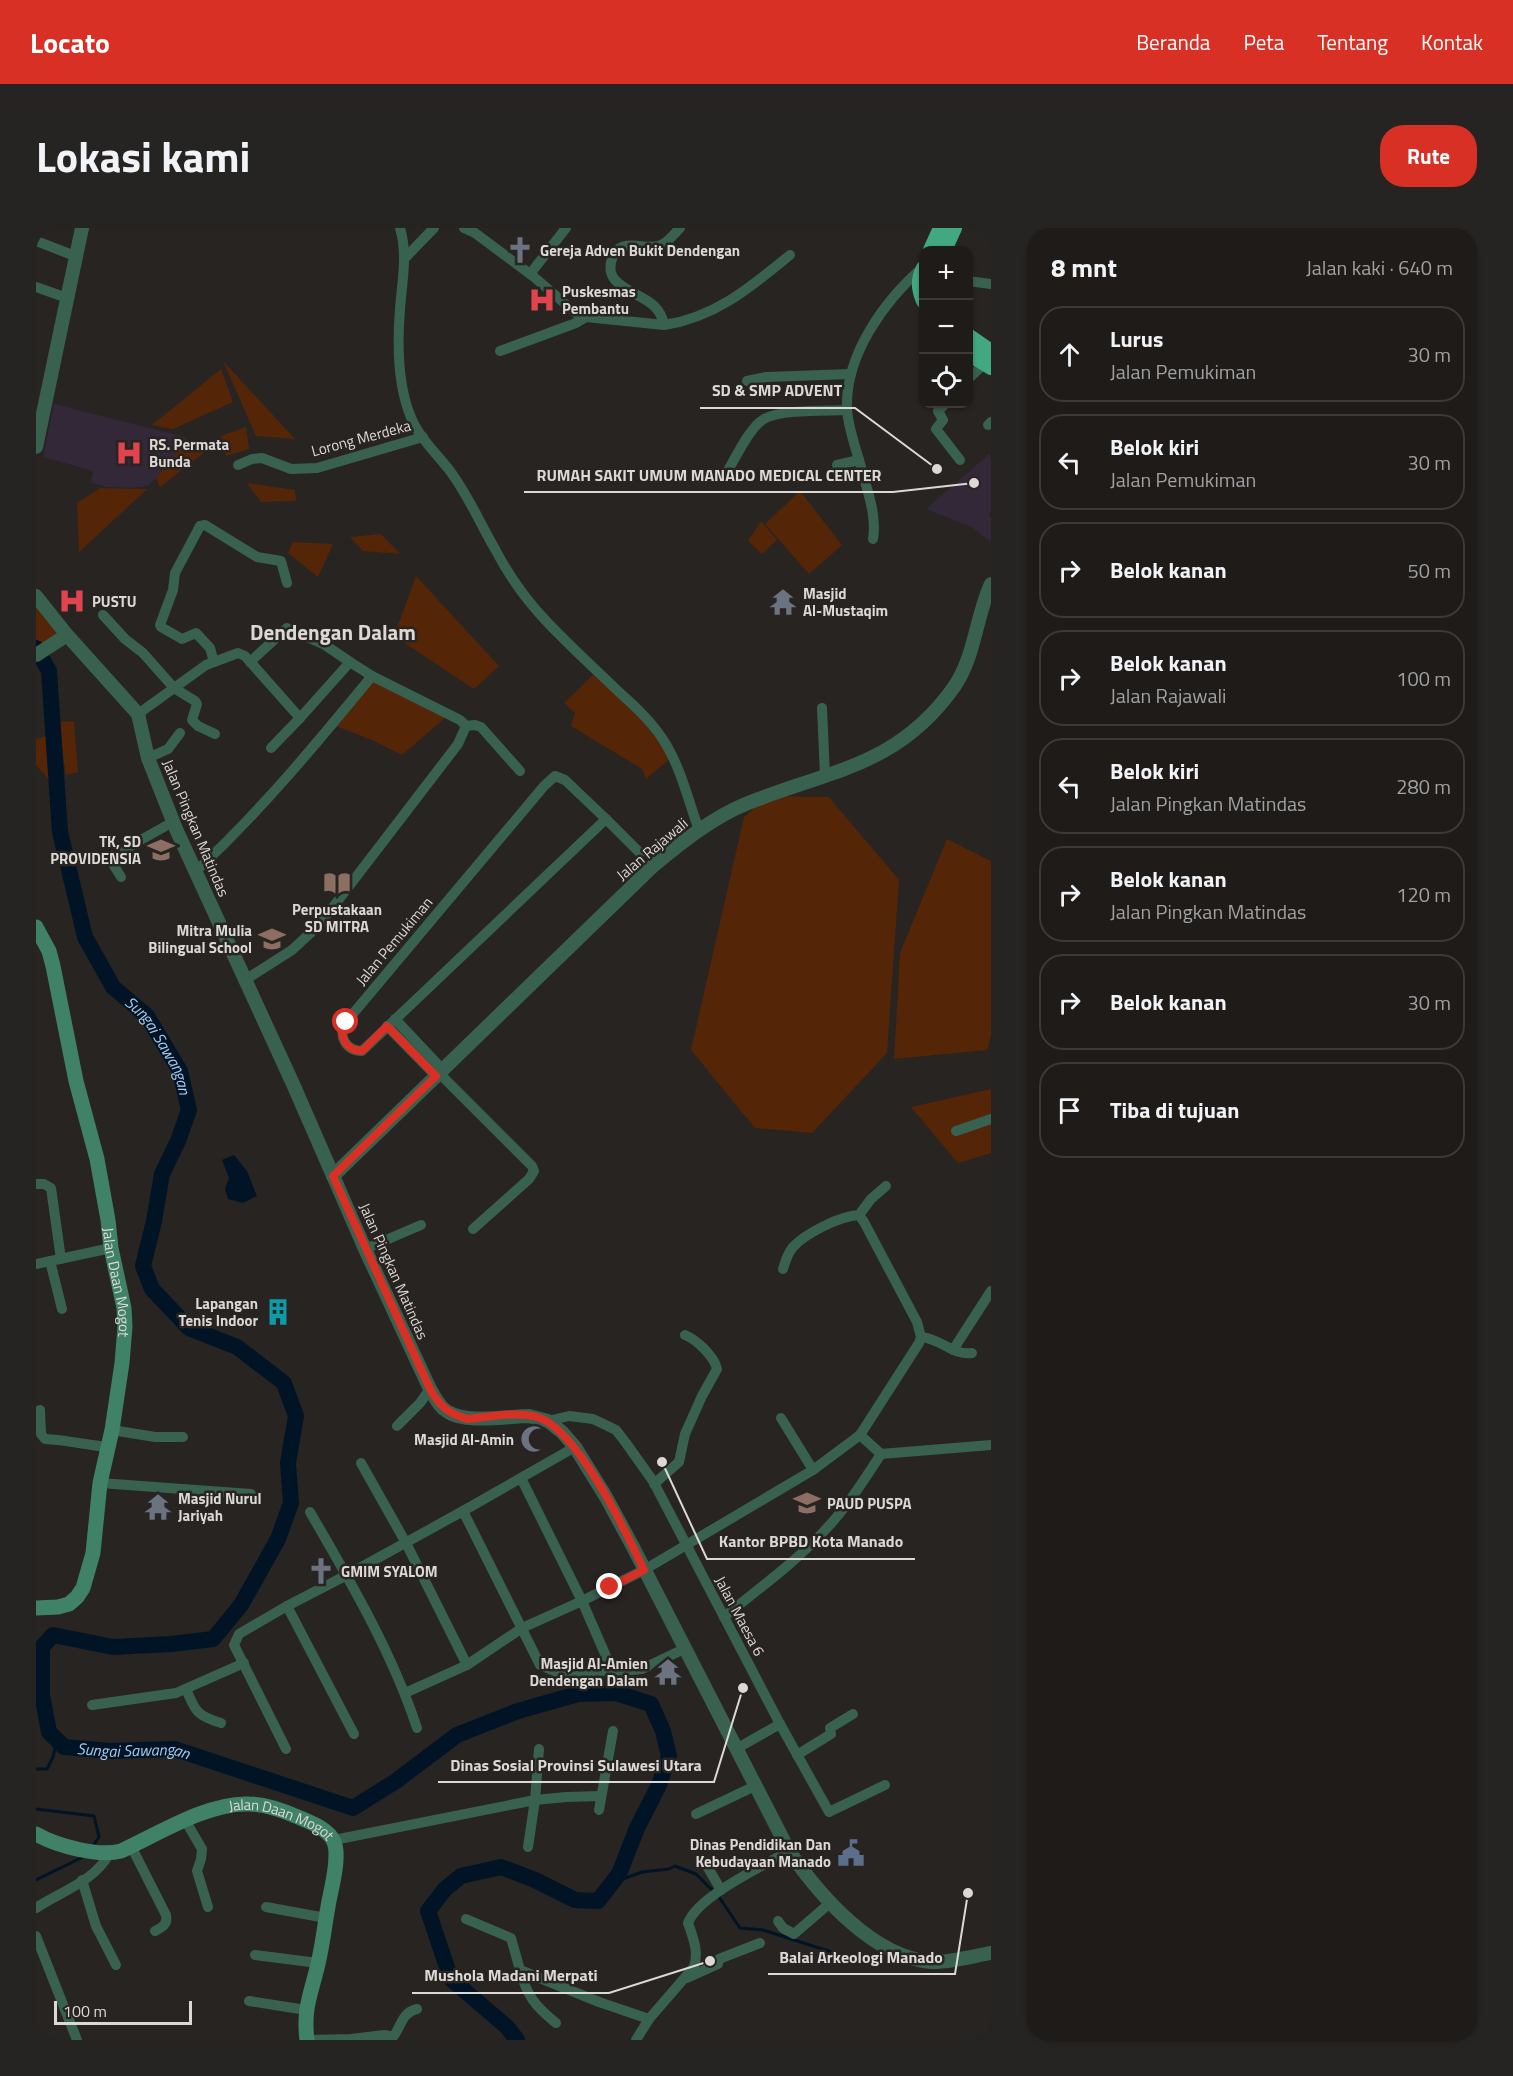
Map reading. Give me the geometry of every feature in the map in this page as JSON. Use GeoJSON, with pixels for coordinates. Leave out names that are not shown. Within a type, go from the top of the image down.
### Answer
{"type":"FeatureCollection","features":[{"type":"Feature","properties":{"kind":"highway"},"geometry":{"type":"LineString","coordinates":[[933,246],[941,228]]}},
{"type":"Feature","properties":{"kind":"highway"},"geometry":{"type":"LineString","coordinates":[[946,246],[954,228]]}},
{"type":"Feature","properties":{"kind":"highway"},"geometry":{"type":"LineString","coordinates":[[973,341],[989,360]]}},
{"type":"Feature","properties":{"kind":"highway"},"geometry":{"type":"LineString","coordinates":[[972,354],[989,360]]}},
{"type":"Feature","properties":{"kind":"main road","name":"Jalan Daan Mogot"},"geometry":{"type":"LineString","coordinates":[[36,927],[49,951],[53,966],[76,1081],[97,1159],[111,1248],[124,1308],[125,1327],[112,1430],[100,1483],[93,1553],[83,1588],[69,1604],[36,1608]]}},
{"type":"Feature","properties":{"kind":"main road","name":"Jalan Daan Mogot"},"geometry":{"type":"LineString","coordinates":[[98,1852],[131,1846],[185,1820],[235,1804],[267,1806],[321,1828],[333,1840],[336,1854],[333,1884],[318,1963],[306,2010],[306,2040]]}},
{"type":"Feature","properties":{"kind":"main road"},"geometry":{"type":"LineString","coordinates":[[36,1834],[45,1839],[98,1852]]}},
{"type":"Feature","properties":{"kind":"street"},"geometry":{"type":"LineString","coordinates":[[36,447],[38,429],[48,406],[82,228]]}},
{"type":"Feature","properties":{"kind":"street"},"geometry":{"type":"LineString","coordinates":[[400,228],[405,243],[399,311],[402,386],[415,426],[450,470],[515,583],[548,622],[635,706],[659,733],[678,769],[699,830]]}},
{"type":"Feature","properties":{"kind":"street"},"geometry":{"type":"LineString","coordinates":[[405,258],[434,228]]}},
{"type":"Feature","properties":{"kind":"street"},"geometry":{"type":"LineString","coordinates":[[464,228],[475,233],[530,274],[577,314],[585,317],[664,325],[717,309],[740,295],[790,255]]}},
{"type":"Feature","properties":{"kind":"street"},"geometry":{"type":"LineString","coordinates":[[530,274],[566,228]]}},
{"type":"Feature","properties":{"kind":"street"},"geometry":{"type":"LineString","coordinates":[[664,325],[658,308],[627,290],[613,278],[610,267],[612,258],[621,248],[635,245],[657,247],[664,244],[680,228]]}},
{"type":"Feature","properties":{"kind":"street"},"geometry":{"type":"LineString","coordinates":[[36,241],[75,256]]}},
{"type":"Feature","properties":{"kind":"street"},"geometry":{"type":"LineString","coordinates":[[873,539],[875,527],[847,410],[851,374],[862,345],[874,324],[899,289],[919,271]]}},
{"type":"Feature","properties":{"kind":"street"},"geometry":{"type":"LineString","coordinates":[[973,282],[991,284]]}},
{"type":"Feature","properties":{"kind":"street"},"geometry":{"type":"LineString","coordinates":[[36,287],[67,298]]}},
{"type":"Feature","properties":{"kind":"street"},"geometry":{"type":"LineString","coordinates":[[500,351],[576,323],[585,317]]}},
{"type":"Feature","properties":{"kind":"street"},"geometry":{"type":"LineString","coordinates":[[973,376],[989,360]]}},
{"type":"Feature","properties":{"kind":"street"},"geometry":{"type":"LineString","coordinates":[[747,381],[766,377],[851,374]]}},
{"type":"Feature","properties":{"kind":"street"},"geometry":{"type":"LineString","coordinates":[[942,408],[939,411],[944,419],[936,429],[960,460]]}},
{"type":"Feature","properties":{"kind":"street"},"geometry":{"type":"LineString","coordinates":[[727,472],[753,429],[765,418],[800,411],[847,410]]}},
{"type":"Feature","properties":{"kind":"street","name":"Lorong Merdeka"},"geometry":{"type":"LineString","coordinates":[[238,465],[252,459],[262,458],[291,469],[317,468],[423,437]]}},
{"type":"Feature","properties":{"kind":"street"},"geometry":{"type":"LineString","coordinates":[[837,465],[859,460]]}},
{"type":"Feature","properties":{"kind":"street"},"geometry":{"type":"LineString","coordinates":[[214,662],[210,648],[196,633],[182,639],[160,625],[173,590],[176,572],[200,526],[205,525],[259,558],[281,561],[287,583]]}},
{"type":"Feature","properties":{"kind":"street","name":"Jalan Rajawali"},"geometry":{"type":"LineString","coordinates":[[333,1176],[441,1074],[653,866],[699,830],[747,803],[855,766],[894,746],[932,714],[956,686],[963,671],[991,584]]}},
{"type":"Feature","properties":{"kind":"street","name":"Jalan Pingkan Matindas"},"geometry":{"type":"LineString","coordinates":[[36,596],[67,635],[138,714],[148,758],[173,822],[365,1249],[430,1389],[441,1407],[447,1412],[468,1419],[529,1416],[548,1421]]}},
{"type":"Feature","properties":{"kind":"street"},"geometry":{"type":"LineString","coordinates":[[103,615],[124,639],[143,653],[174,687],[195,701],[196,708],[192,716],[194,723],[215,734]]}},
{"type":"Feature","properties":{"kind":"street"},"geometry":{"type":"LineString","coordinates":[[250,662],[287,628],[325,645],[372,676],[460,720],[466,726]]}},
{"type":"Feature","properties":{"kind":"street"},"geometry":{"type":"LineString","coordinates":[[36,655],[67,635]]}},
{"type":"Feature","properties":{"kind":"street"},"geometry":{"type":"LineString","coordinates":[[138,714],[200,669],[238,653],[250,662],[300,718]]}},
{"type":"Feature","properties":{"kind":"street"},"geometry":{"type":"LineString","coordinates":[[271,748],[350,662]]}},
{"type":"Feature","properties":{"kind":"street"},"geometry":{"type":"LineString","coordinates":[[195,872],[270,798],[372,676]]}},
{"type":"Feature","properties":{"kind":"street"},"geometry":{"type":"LineString","coordinates":[[822,708],[825,776]]}},
{"type":"Feature","properties":{"kind":"street"},"geometry":{"type":"LineString","coordinates":[[466,726],[482,727],[520,771]]}},
{"type":"Feature","properties":{"kind":"street"},"geometry":{"type":"LineString","coordinates":[[245,980],[292,950],[320,924],[458,744],[466,726]]}},
{"type":"Feature","properties":{"kind":"street"},"geometry":{"type":"LineString","coordinates":[[148,758],[172,746],[180,733]]}},
{"type":"Feature","properties":{"kind":"street","name":"Jalan Pemukiman"},"geometry":{"type":"LineString","coordinates":[[555,776],[565,780],[606,819],[391,1022],[362,1051],[354,1050],[342,1039],[342,1028],[346,1022],[549,780],[555,776]]}},
{"type":"Feature","properties":{"kind":"street"},"geometry":{"type":"LineString","coordinates":[[606,819],[640,853]]}},
{"type":"Feature","properties":{"kind":"street"},"geometry":{"type":"LineString","coordinates":[[121,877],[113,864],[113,859],[137,842],[173,822]]}},
{"type":"Feature","properties":{"kind":"street"},"geometry":{"type":"LineString","coordinates":[[391,1022],[527,1160],[534,1171],[529,1179],[473,1229]]}},
{"type":"Feature","properties":{"kind":"street"},"geometry":{"type":"LineString","coordinates":[[956,1131],[991,1119]]}},
{"type":"Feature","properties":{"kind":"street"},"geometry":{"type":"LineString","coordinates":[[36,1183],[51,1188],[55,1260],[62,1309]]}},
{"type":"Feature","properties":{"kind":"street"},"geometry":{"type":"LineString","coordinates":[[783,1269],[788,1256],[802,1239],[838,1221],[859,1215],[871,1199],[886,1186]]}},
{"type":"Feature","properties":{"kind":"street"},"geometry":{"type":"LineString","coordinates":[[859,1215],[912,1312],[921,1337]]}},
{"type":"Feature","properties":{"kind":"street"},"geometry":{"type":"LineString","coordinates":[[365,1249],[421,1225]]}},
{"type":"Feature","properties":{"kind":"street"},"geometry":{"type":"LineString","coordinates":[[36,1264],[111,1248]]}},
{"type":"Feature","properties":{"kind":"street"},"geometry":{"type":"LineString","coordinates":[[953,1350],[991,1291]]}},
{"type":"Feature","properties":{"kind":"street"},"geometry":{"type":"LineString","coordinates":[[654,1484],[680,1462],[685,1434],[717,1369],[714,1361],[696,1342],[685,1335]]}},
{"type":"Feature","properties":{"kind":"street"},"geometry":{"type":"LineString","coordinates":[[921,1337],[932,1338],[953,1350],[972,1353]]}},
{"type":"Feature","properties":{"kind":"street"},"geometry":{"type":"LineString","coordinates":[[405,1693],[467,1665],[522,1628],[644,1570],[813,1470],[860,1435],[921,1337]]}},
{"type":"Feature","properties":{"kind":"street"},"geometry":{"type":"LineString","coordinates":[[397,1426],[420,1403],[430,1389]]}},
{"type":"Feature","properties":{"kind":"street"},"geometry":{"type":"LineString","coordinates":[[40,1410],[41,1434],[45,1439],[69,1440],[108,1447]]}},
{"type":"Feature","properties":{"kind":"street","name":"Jalan Maesa 6"},"geometry":{"type":"LineString","coordinates":[[548,1421],[569,1416],[580,1417],[609,1426],[616,1430],[626,1443],[654,1484],[780,1724],[829,1812],[885,1785]]}},
{"type":"Feature","properties":{"kind":"street"},"geometry":{"type":"LineString","coordinates":[[781,1418],[813,1470]]}},
{"type":"Feature","properties":{"kind":"street"},"geometry":{"type":"LineString","coordinates":[[548,1421],[575,1447],[606,1497],[789,1851],[818,1892],[860,1929],[908,1957],[932,1962],[991,1953]]}},
{"type":"Feature","properties":{"kind":"street"},"geometry":{"type":"LineString","coordinates":[[112,1430],[155,1437],[183,1437]]}},
{"type":"Feature","properties":{"kind":"street"},"geometry":{"type":"LineString","coordinates":[[860,1435],[881,1454],[991,1445]]}},
{"type":"Feature","properties":{"kind":"street"},"geometry":{"type":"LineString","coordinates":[[286,1749],[234,1645],[239,1634],[463,1512],[575,1447]]}},
{"type":"Feature","properties":{"kind":"street"},"geometry":{"type":"LineString","coordinates":[[724,1617],[801,1553],[826,1529],[881,1454]]}},
{"type":"Feature","properties":{"kind":"street"},"geometry":{"type":"LineString","coordinates":[[361,1462],[406,1543],[467,1665]]}},
{"type":"Feature","properties":{"kind":"street"},"geometry":{"type":"LineString","coordinates":[[521,1478],[582,1601],[612,1670]]}},
{"type":"Feature","properties":{"kind":"street"},"geometry":{"type":"LineString","coordinates":[[100,1483],[250,1494]]}},
{"type":"Feature","properties":{"kind":"street"},"geometry":{"type":"LineString","coordinates":[[310,1512],[347,1575],[405,1693],[417,1728]]}},
{"type":"Feature","properties":{"kind":"street"},"geometry":{"type":"LineString","coordinates":[[463,1512],[540,1665],[548,1670],[574,1672],[642,1669],[684,1649]]}},
{"type":"Feature","properties":{"kind":"street"},"geometry":{"type":"LineString","coordinates":[[287,1606],[354,1734]]}},
{"type":"Feature","properties":{"kind":"street"},"geometry":{"type":"LineString","coordinates":[[92,1705],[176,1693],[244,1663]]}},
{"type":"Feature","properties":{"kind":"street"},"geometry":{"type":"LineString","coordinates":[[186,1689],[198,1713],[204,1718],[221,1724]]}},
{"type":"Feature","properties":{"kind":"street"},"geometry":{"type":"LineString","coordinates":[[797,1755],[831,1734],[830,1728],[853,1714]]}},
{"type":"Feature","properties":{"kind":"street"},"geometry":{"type":"LineString","coordinates":[[736,1749],[780,1724]]}},
{"type":"Feature","properties":{"kind":"street"},"geometry":{"type":"LineString","coordinates":[[599,1810],[613,1731]]}},
{"type":"Feature","properties":{"kind":"street"},"geometry":{"type":"LineString","coordinates":[[528,1847],[539,1749]]}},
{"type":"Feature","properties":{"kind":"street"},"geometry":{"type":"LineString","coordinates":[[696,1814],[755,1786]]}},
{"type":"Feature","properties":{"kind":"street"},"geometry":{"type":"LineString","coordinates":[[333,1840],[535,1800],[601,1797]]}},
{"type":"Feature","properties":{"kind":"street"},"geometry":{"type":"LineString","coordinates":[[185,1820],[202,1849],[197,1871],[208,1907]]}},
{"type":"Feature","properties":{"kind":"street"},"geometry":{"type":"LineString","coordinates":[[131,1846],[166,1915],[164,1925],[155,1931]]}},
{"type":"Feature","properties":{"kind":"street"},"geometry":{"type":"LineString","coordinates":[[636,2040],[649,2019],[694,1967],[697,1958],[696,1946],[688,1923],[691,1916],[716,1894],[789,1851]]}},
{"type":"Feature","properties":{"kind":"street"},"geometry":{"type":"LineString","coordinates":[[36,1908],[95,1873],[104,1864],[98,1852]]}},
{"type":"Feature","properties":{"kind":"street"},"geometry":{"type":"LineString","coordinates":[[704,1861],[716,1894]]}},
{"type":"Feature","properties":{"kind":"street"},"geometry":{"type":"LineString","coordinates":[[82,1880],[96,1926],[116,1965]]}},
{"type":"Feature","properties":{"kind":"street"},"geometry":{"type":"LineString","coordinates":[[778,1921],[783,1928],[794,1934],[830,1904]]}},
{"type":"Feature","properties":{"kind":"street"},"geometry":{"type":"LineString","coordinates":[[266,1907],[326,1918]]}},
{"type":"Feature","properties":{"kind":"street"},"geometry":{"type":"LineString","coordinates":[[466,1918],[511,1938],[526,1990],[537,2008],[556,2023]]}},
{"type":"Feature","properties":{"kind":"street"},"geometry":{"type":"LineString","coordinates":[[36,1935],[77,2040]]}},
{"type":"Feature","properties":{"kind":"street"},"geometry":{"type":"LineString","coordinates":[[684,1980],[718,1964],[718,1959],[760,1943]]}},
{"type":"Feature","properties":{"kind":"street"},"geometry":{"type":"LineString","coordinates":[[255,1955],[318,1963]]}},
{"type":"Feature","properties":{"kind":"street"},"geometry":{"type":"LineString","coordinates":[[520,1970],[599,2002],[649,2019]]}},
{"type":"Feature","properties":{"kind":"street"},"geometry":{"type":"LineString","coordinates":[[249,2001],[306,2010]]}},
{"type":"Feature","properties":{"kind":"street"},"geometry":{"type":"LineString","coordinates":[[306,2040],[351,2039],[384,2035],[393,2037],[404,2018],[411,2010],[417,2009]]}},
{"type":"Feature","properties":{"kind":"shaded area"},"geometry":{"type":"Polygon","coordinates":[[[223,361],[295,439],[256,436],[223,361]]]}},
{"type":"Feature","properties":{"kind":"shaded area"},"geometry":{"type":"Polygon","coordinates":[[[221,369],[233,402],[173,429],[152,425],[221,369]]]}},
{"type":"Feature","properties":{"kind":"shaded area"},"geometry":{"type":"Polygon","coordinates":[[[54,404],[185,437],[189,445],[165,471],[147,486],[108,487],[91,483],[93,471],[43,457],[54,404]]]}},
{"type":"Feature","properties":{"kind":"shaded area"},"geometry":{"type":"Polygon","coordinates":[[[246,427],[249,449],[226,456],[221,436],[246,427]]]}},
{"type":"Feature","properties":{"kind":"shaded area"},"geometry":{"type":"Polygon","coordinates":[[[187,440],[215,444],[160,487],[156,478],[187,440]]]}},
{"type":"Feature","properties":{"kind":"shaded area"},"geometry":{"type":"Polygon","coordinates":[[[989,454],[991,456],[991,511],[989,515],[991,542],[972,527],[926,509],[989,454]]]}},
{"type":"Feature","properties":{"kind":"shaded area"},"geometry":{"type":"Polygon","coordinates":[[[247,483],[295,490],[296,501],[261,502],[247,483]]]}},
{"type":"Feature","properties":{"kind":"shaded area"},"geometry":{"type":"Polygon","coordinates":[[[100,488],[147,489],[79,552],[77,503],[100,488]]]}},
{"type":"Feature","properties":{"kind":"shaded area"},"geometry":{"type":"Polygon","coordinates":[[[800,491],[842,545],[809,574],[765,524],[800,491]]]}},
{"type":"Feature","properties":{"kind":"shaded area"},"geometry":{"type":"Polygon","coordinates":[[[761,521],[777,540],[762,554],[748,541],[761,521]]]}},
{"type":"Feature","properties":{"kind":"shaded area"},"geometry":{"type":"Polygon","coordinates":[[[381,534],[400,554],[363,551],[350,537],[381,534]]]}},
{"type":"Feature","properties":{"kind":"shaded area"},"geometry":{"type":"Polygon","coordinates":[[[293,542],[333,544],[318,577],[288,553],[293,542]]]}},
{"type":"Feature","properties":{"kind":"shaded area"},"geometry":{"type":"Polygon","coordinates":[[[416,576],[499,666],[474,689],[394,636],[416,576]]]}},
{"type":"Feature","properties":{"kind":"shaded area"},"geometry":{"type":"Polygon","coordinates":[[[36,605],[62,633],[40,647],[36,639],[36,605]]]}},
{"type":"Feature","properties":{"kind":"shaded area"},"geometry":{"type":"Polygon","coordinates":[[[594,674],[630,704],[671,758],[646,779],[642,769],[571,726],[575,713],[564,703],[594,674]]]}},
{"type":"Feature","properties":{"kind":"shaded area"},"geometry":{"type":"Polygon","coordinates":[[[374,680],[446,717],[402,755],[336,726],[374,680]]]}},
{"type":"Feature","properties":{"kind":"shaded area"},"geometry":{"type":"Polygon","coordinates":[[[74,721],[78,772],[66,775],[58,722],[74,721]]]}},
{"type":"Feature","properties":{"kind":"shaded area"},"geometry":{"type":"Polygon","coordinates":[[[47,736],[51,782],[36,765],[36,739],[47,736]]]}},
{"type":"Feature","properties":{"kind":"shaded area"},"geometry":{"type":"Polygon","coordinates":[[[769,796],[829,797],[899,880],[887,1053],[812,1133],[755,1128],[691,1050],[744,817],[769,796]]]}},
{"type":"Feature","properties":{"kind":"shaded area"},"geometry":{"type":"Polygon","coordinates":[[[947,839],[991,861],[991,1036],[987,1050],[894,1059],[900,953],[947,839]]]}},
{"type":"Feature","properties":{"kind":"shaded area"},"geometry":{"type":"Polygon","coordinates":[[[991,1089],[991,1153],[958,1163],[911,1107],[991,1089]]]}},
{"type":"Feature","properties":{"kind":"water"},"geometry":{"type":"Polygon","coordinates":[[[234,1155],[247,1171],[257,1196],[243,1203],[228,1199],[225,1189],[229,1178],[222,1160],[234,1155]]]}},
{"type":"Feature","properties":{"kind":"waterway","name":"Sungai Sawangan"},"geometry":{"type":"LineString","coordinates":[[36,648],[49,671],[60,832],[85,937],[113,987],[147,1016],[180,1071],[189,1110],[178,1141],[162,1174],[143,1266],[152,1289],[189,1328],[237,1347],[284,1383],[296,1416],[288,1463],[291,1503],[278,1539],[241,1605],[213,1639],[113,1647],[53,1635],[42,1647],[42,1695],[49,1732],[64,1747],[111,1751],[175,1749],[353,1808],[396,1781],[457,1735],[518,1711],[578,1694],[616,1693],[651,1704],[663,1731],[669,1756],[659,1785],[637,1828],[619,1874],[598,1901],[575,1900],[535,1880],[501,1867],[461,1876],[445,1889],[428,1911],[451,1979],[507,2027],[517,2040]]}},
{"type":"Feature","properties":{"kind":"waterway"},"geometry":{"type":"LineString","coordinates":[[36,1769],[47,1769],[57,1740]]}},
{"type":"Feature","properties":{"kind":"waterway"},"geometry":{"type":"LineString","coordinates":[[36,1809],[94,1816],[99,1837],[93,1846]]}},
{"type":"Feature","properties":{"kind":"waterway"},"geometry":{"type":"LineString","coordinates":[[36,1880],[85,1856]]}},
{"type":"Feature","properties":{"kind":"waterway"},"geometry":{"type":"LineString","coordinates":[[612,1883],[642,1872],[669,1869],[675,1866],[696,1874],[719,1897],[740,1928],[763,1930],[847,1957]]}},
{"type":"Feature","properties":{"kind":"place","name":"Gereja Adven Bukit Dendengan"},"geometry":{"type":"Point","coordinates":[520,250]}},
{"type":"Feature","properties":{"kind":"place","name":"Puskesmas Pembantu"},"geometry":{"type":"Point","coordinates":[542,300]}},
{"type":"Feature","properties":{"kind":"place","name":"RS. Permata Bunda"},"geometry":{"type":"Point","coordinates":[129,453]}},
{"type":"Feature","properties":{"kind":"place","name":"SD & SMP ADVENT"},"geometry":{"type":"Point","coordinates":[937,469]}},
{"type":"Feature","properties":{"kind":"place","name":"RUMAH SAKIT UMUM MANADO MEDICAL CENTER"},"geometry":{"type":"Point","coordinates":[974,483]}},
{"type":"Feature","properties":{"kind":"place","name":"PUSTU"},"geometry":{"type":"Point","coordinates":[72,601]}},
{"type":"Feature","properties":{"kind":"place","name":"Masjid Al-Mustaqim"},"geometry":{"type":"Point","coordinates":[783,602]}},
{"type":"Feature","properties":{"kind":"place","name":"TK, SD PROVIDENSIA"},"geometry":{"type":"Point","coordinates":[161,850]}},
{"type":"Feature","properties":{"kind":"place","name":"Perpustakaan SD MITRA"},"geometry":{"type":"Point","coordinates":[337,883]}},
{"type":"Feature","properties":{"kind":"place","name":"Mitra Mulia Bilingual School"},"geometry":{"type":"Point","coordinates":[272,939]}},
{"type":"Feature","properties":{"kind":"place","name":"Lapangan Tenis Indoor"},"geometry":{"type":"Point","coordinates":[278,1312]}},
{"type":"Feature","properties":{"kind":"place","name":"Masjid Al-Amin"},"geometry":{"type":"Point","coordinates":[534,1439]}},
{"type":"Feature","properties":{"kind":"place","name":"Kantor BPBD Kota Manado"},"geometry":{"type":"Point","coordinates":[662,1462]}},
{"type":"Feature","properties":{"kind":"place","name":"PAUD PUSPA"},"geometry":{"type":"Point","coordinates":[807,1503]}},
{"type":"Feature","properties":{"kind":"place","name":"Masjid Nurul Jariyah"},"geometry":{"type":"Point","coordinates":[158,1507]}},
{"type":"Feature","properties":{"kind":"place","name":"GMIM SYALOM"},"geometry":{"type":"Point","coordinates":[321,1571]}},
{"type":"Feature","properties":{"kind":"place","name":"Masjid Al-Amien Dendengan Dalam"},"geometry":{"type":"Point","coordinates":[668,1672]}},
{"type":"Feature","properties":{"kind":"place","name":"Dinas Sosial Provinsi Sulawesi Utara"},"geometry":{"type":"Point","coordinates":[743,1688]}},
{"type":"Feature","properties":{"kind":"place","name":"Dinas Pendidikan Dan Kebudayaan Manado"},"geometry":{"type":"Point","coordinates":[851,1853]}},
{"type":"Feature","properties":{"kind":"place","name":"Balai Arkeologi Manado"},"geometry":{"type":"Point","coordinates":[968,1893]}},
{"type":"Feature","properties":{"kind":"place","name":"Mushola Madani Merpati"},"geometry":{"type":"Point","coordinates":[710,1961]}},
{"type":"Feature","properties":{"kind":"district","name":"Dendengan Dalam"},"geometry":{"type":"Point","coordinates":[333,632]}},
{"type":"Feature","properties":{"kind":"route"},"geometry":{"type":"LineString","coordinates":[[346,1022],[342,1028],[342,1039],[354,1050],[362,1051],[387,1026],[436,1076],[333,1176],[430,1389],[441,1407],[461,1417],[468,1419],[502,1416],[538,1417],[548,1421],[562,1432],[575,1447],[606,1497],[644,1570],[610,1587]]}}]}
